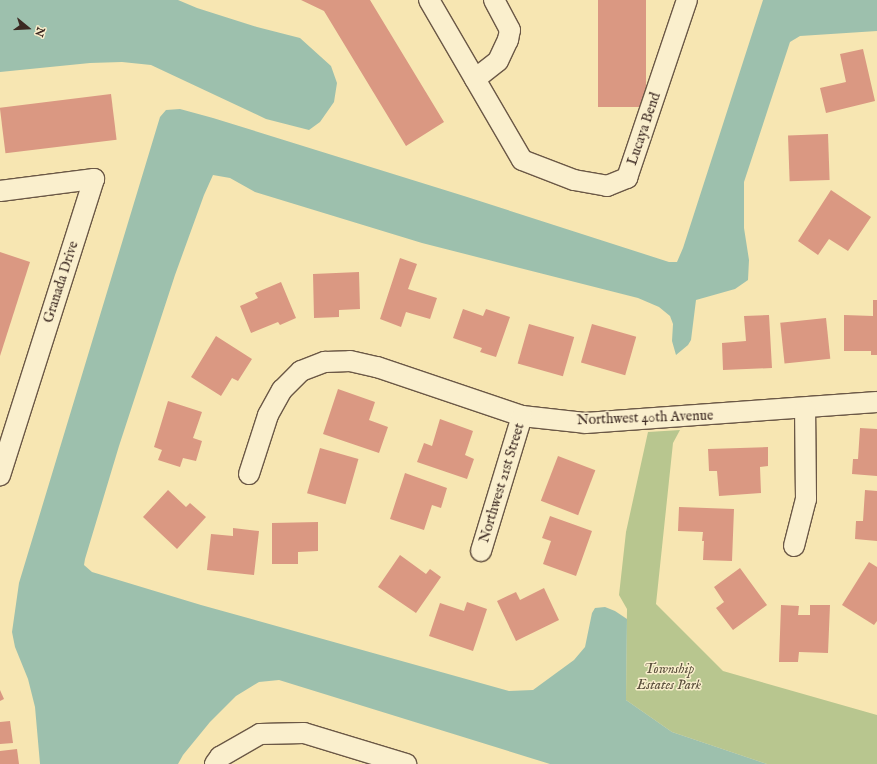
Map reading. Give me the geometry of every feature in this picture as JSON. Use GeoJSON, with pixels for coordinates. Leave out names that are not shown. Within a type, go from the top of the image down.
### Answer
{"type":"FeatureCollection","features":[{"type":"Feature","properties":{"kind":"street","name":"Lucaya Bend"},"geometry":{"type":"LineString","coordinates":[[429,0],[522,160],[574,180],[607,186],[627,178],[687,0]]}},
{"type":"Feature","properties":{"kind":"street"},"geometry":{"type":"LineString","coordinates":[[475,79],[498,61],[508,40],[510,30],[494,0]]}},
{"type":"Feature","properties":{"kind":"street","name":"Granada Drive"},"geometry":{"type":"LineString","coordinates":[[0,191],[94,179],[0,475]]}},
{"type":"Feature","properties":{"kind":"street","name":"Northwest 40th Avenue"},"geometry":{"type":"LineString","coordinates":[[248,474],[268,414],[282,390],[301,371],[326,362],[350,361],[377,367],[522,416],[585,423],[806,409],[877,402]]}},
{"type":"Feature","properties":{"kind":"street"},"geometry":{"type":"LineString","coordinates":[[794,546],[806,499],[806,409]]}},
{"type":"Feature","properties":{"kind":"street","name":"Northwest 21st Street"},"geometry":{"type":"LineString","coordinates":[[481,551],[522,416]]}},
{"type":"Feature","properties":{"kind":"street"},"geometry":{"type":"LineString","coordinates":[[218,761],[260,734],[304,733],[406,764]]}},
{"type":"Feature","properties":{"kind":"green space","name":"Township Estates Park"},"geometry":{"type":"Polygon","coordinates":[[[680,430],[673,443],[656,604],[723,671],[877,715],[877,764],[767,764],[672,732],[626,700],[627,609],[619,595],[626,532],[648,432],[680,430]]]}},
{"type":"Feature","properties":{"kind":"shaded area"},"geometry":{"type":"Polygon","coordinates":[[[0,0],[178,0],[197,8],[257,27],[300,38],[331,66],[337,83],[334,102],[320,122],[309,130],[266,119],[151,65],[122,62],[90,63],[0,72],[0,0]]]}},
{"type":"Feature","properties":{"kind":"shaded area"},"geometry":{"type":"Polygon","coordinates":[[[763,0],[877,0],[877,31],[800,36],[790,42],[744,182],[744,228],[749,260],[748,280],[735,289],[696,300],[691,340],[688,345],[676,355],[672,341],[673,324],[670,316],[659,307],[638,298],[422,243],[255,192],[230,178],[213,175],[204,195],[175,275],[119,446],[84,565],[92,572],[201,605],[509,691],[533,690],[574,660],[585,647],[592,613],[595,608],[605,607],[615,611],[627,619],[626,700],[672,732],[767,764],[550,764],[279,680],[259,682],[236,696],[210,722],[183,755],[178,764],[40,764],[35,707],[28,679],[15,647],[12,632],[19,583],[160,117],[166,110],[180,109],[213,118],[464,196],[669,262],[677,262],[683,248],[763,0]]]}},
{"type":"Feature","properties":{"kind":"building"},"geometry":{"type":"Polygon","coordinates":[[[301,0],[370,0],[444,122],[406,146],[324,11],[301,0]]]}},
{"type":"Feature","properties":{"kind":"building"},"geometry":{"type":"Polygon","coordinates":[[[598,0],[646,0],[646,107],[598,107],[598,0]]]}},
{"type":"Feature","properties":{"kind":"building"},"geometry":{"type":"Polygon","coordinates":[[[863,49],[875,101],[826,113],[820,88],[846,82],[840,54],[863,49]]]}},
{"type":"Feature","properties":{"kind":"building"},"geometry":{"type":"Polygon","coordinates":[[[111,94],[117,140],[5,153],[0,108],[111,94]]]}},
{"type":"Feature","properties":{"kind":"building"},"geometry":{"type":"Polygon","coordinates":[[[828,134],[830,180],[790,181],[788,135],[828,134]]]}},
{"type":"Feature","properties":{"kind":"building"},"geometry":{"type":"Polygon","coordinates":[[[831,190],[871,217],[848,251],[829,239],[818,255],[798,241],[831,190]]]}},
{"type":"Feature","properties":{"kind":"building"},"geometry":{"type":"Polygon","coordinates":[[[0,252],[30,262],[0,356],[0,252]]]}},
{"type":"Feature","properties":{"kind":"building"},"geometry":{"type":"Polygon","coordinates":[[[400,258],[417,264],[408,289],[437,298],[430,319],[406,312],[401,327],[380,319],[400,258]]]}},
{"type":"Feature","properties":{"kind":"building"},"geometry":{"type":"Polygon","coordinates":[[[359,272],[360,309],[339,310],[339,317],[314,318],[313,274],[359,272]]]}},
{"type":"Feature","properties":{"kind":"building"},"geometry":{"type":"Polygon","coordinates":[[[281,282],[296,318],[280,325],[278,322],[251,333],[240,306],[258,298],[255,293],[281,282]]]}},
{"type":"Feature","properties":{"kind":"building"},"geometry":{"type":"Polygon","coordinates":[[[873,300],[877,300],[877,355],[871,355],[871,351],[844,351],[844,315],[873,316],[873,300]]]}},
{"type":"Feature","properties":{"kind":"building"},"geometry":{"type":"Polygon","coordinates":[[[463,309],[483,316],[486,309],[510,317],[496,357],[480,352],[482,348],[453,338],[463,309]]]}},
{"type":"Feature","properties":{"kind":"building"},"geometry":{"type":"Polygon","coordinates":[[[769,315],[772,368],[723,370],[722,343],[746,341],[744,316],[769,315]]]}},
{"type":"Feature","properties":{"kind":"building"},"geometry":{"type":"Polygon","coordinates":[[[826,318],[830,359],[785,364],[780,323],[826,318]]]}},
{"type":"Feature","properties":{"kind":"building"},"geometry":{"type":"Polygon","coordinates":[[[529,324],[574,337],[563,376],[518,363],[529,324]]]}},
{"type":"Feature","properties":{"kind":"building"},"geometry":{"type":"Polygon","coordinates":[[[592,324],[636,337],[625,375],[581,362],[592,324]]]}},
{"type":"Feature","properties":{"kind":"building"},"geometry":{"type":"Polygon","coordinates":[[[216,336],[252,359],[238,381],[232,378],[221,396],[191,377],[216,336]]]}},
{"type":"Feature","properties":{"kind":"building"},"geometry":{"type":"Polygon","coordinates":[[[338,389],[375,402],[369,420],[388,427],[379,453],[323,434],[338,389]]]}},
{"type":"Feature","properties":{"kind":"building"},"geometry":{"type":"Polygon","coordinates":[[[168,401],[202,412],[193,438],[202,441],[196,461],[183,458],[180,467],[158,460],[162,450],[154,447],[168,401]]]}},
{"type":"Feature","properties":{"kind":"building"},"geometry":{"type":"Polygon","coordinates":[[[440,419],[473,431],[465,455],[474,459],[467,479],[417,462],[424,443],[432,446],[440,419]]]}},
{"type":"Feature","properties":{"kind":"building"},"geometry":{"type":"Polygon","coordinates":[[[860,428],[877,429],[877,476],[852,474],[853,459],[858,459],[860,428]]]}},
{"type":"Feature","properties":{"kind":"building"},"geometry":{"type":"Polygon","coordinates":[[[768,447],[768,466],[760,467],[761,493],[719,496],[717,471],[709,471],[708,449],[768,447]]]}},
{"type":"Feature","properties":{"kind":"building"},"geometry":{"type":"Polygon","coordinates":[[[320,448],[358,459],[345,504],[307,493],[320,448]]]}},
{"type":"Feature","properties":{"kind":"building"},"geometry":{"type":"Polygon","coordinates":[[[558,456],[595,470],[578,515],[541,501],[558,456]]]}},
{"type":"Feature","properties":{"kind":"building"},"geometry":{"type":"Polygon","coordinates":[[[405,473],[447,488],[441,508],[432,505],[424,530],[390,519],[405,473]]]}},
{"type":"Feature","properties":{"kind":"building"},"geometry":{"type":"Polygon","coordinates":[[[168,490],[186,507],[190,503],[206,517],[177,549],[143,517],[168,490]]]}},
{"type":"Feature","properties":{"kind":"building"},"geometry":{"type":"Polygon","coordinates":[[[865,490],[877,491],[877,541],[855,539],[856,521],[863,521],[865,490]]]}},
{"type":"Feature","properties":{"kind":"building"},"geometry":{"type":"Polygon","coordinates":[[[679,507],[734,509],[732,561],[703,560],[703,532],[678,531],[679,507]]]}},
{"type":"Feature","properties":{"kind":"building"},"geometry":{"type":"Polygon","coordinates":[[[550,516],[592,531],[576,576],[543,564],[551,541],[542,538],[550,516]]]}},
{"type":"Feature","properties":{"kind":"building"},"geometry":{"type":"Polygon","coordinates":[[[318,522],[318,551],[298,552],[298,564],[272,564],[272,523],[318,522]]]}},
{"type":"Feature","properties":{"kind":"building"},"geometry":{"type":"Polygon","coordinates":[[[233,528],[259,531],[254,575],[207,570],[211,534],[233,536],[233,528]]]}},
{"type":"Feature","properties":{"kind":"building"},"geometry":{"type":"Polygon","coordinates":[[[400,555],[426,574],[430,569],[441,577],[416,613],[378,587],[400,555]]]}},
{"type":"Feature","properties":{"kind":"building"},"geometry":{"type":"Polygon","coordinates":[[[869,562],[877,567],[877,621],[874,625],[842,605],[869,562]]]}},
{"type":"Feature","properties":{"kind":"building"},"geometry":{"type":"Polygon","coordinates":[[[740,568],[767,605],[733,630],[716,608],[724,602],[714,587],[740,568]]]}},
{"type":"Feature","properties":{"kind":"building"},"geometry":{"type":"Polygon","coordinates":[[[544,588],[559,620],[516,641],[497,601],[516,592],[520,600],[544,588]]]}},
{"type":"Feature","properties":{"kind":"building"},"geometry":{"type":"Polygon","coordinates":[[[467,602],[487,609],[473,651],[429,636],[440,603],[464,611],[467,602]]]}},
{"type":"Feature","properties":{"kind":"building"},"geometry":{"type":"Polygon","coordinates":[[[781,605],[799,606],[798,615],[810,615],[810,605],[830,605],[828,653],[799,652],[798,662],[779,662],[781,605]]]}},
{"type":"Feature","properties":{"kind":"building"},"geometry":{"type":"Polygon","coordinates":[[[0,690],[4,699],[0,701],[0,690]]]}},
{"type":"Feature","properties":{"kind":"building"},"geometry":{"type":"Polygon","coordinates":[[[10,721],[13,743],[0,744],[0,722],[10,721]]]}},
{"type":"Feature","properties":{"kind":"building"},"geometry":{"type":"Polygon","coordinates":[[[17,749],[19,764],[0,764],[0,751],[17,749]]]}}]}
